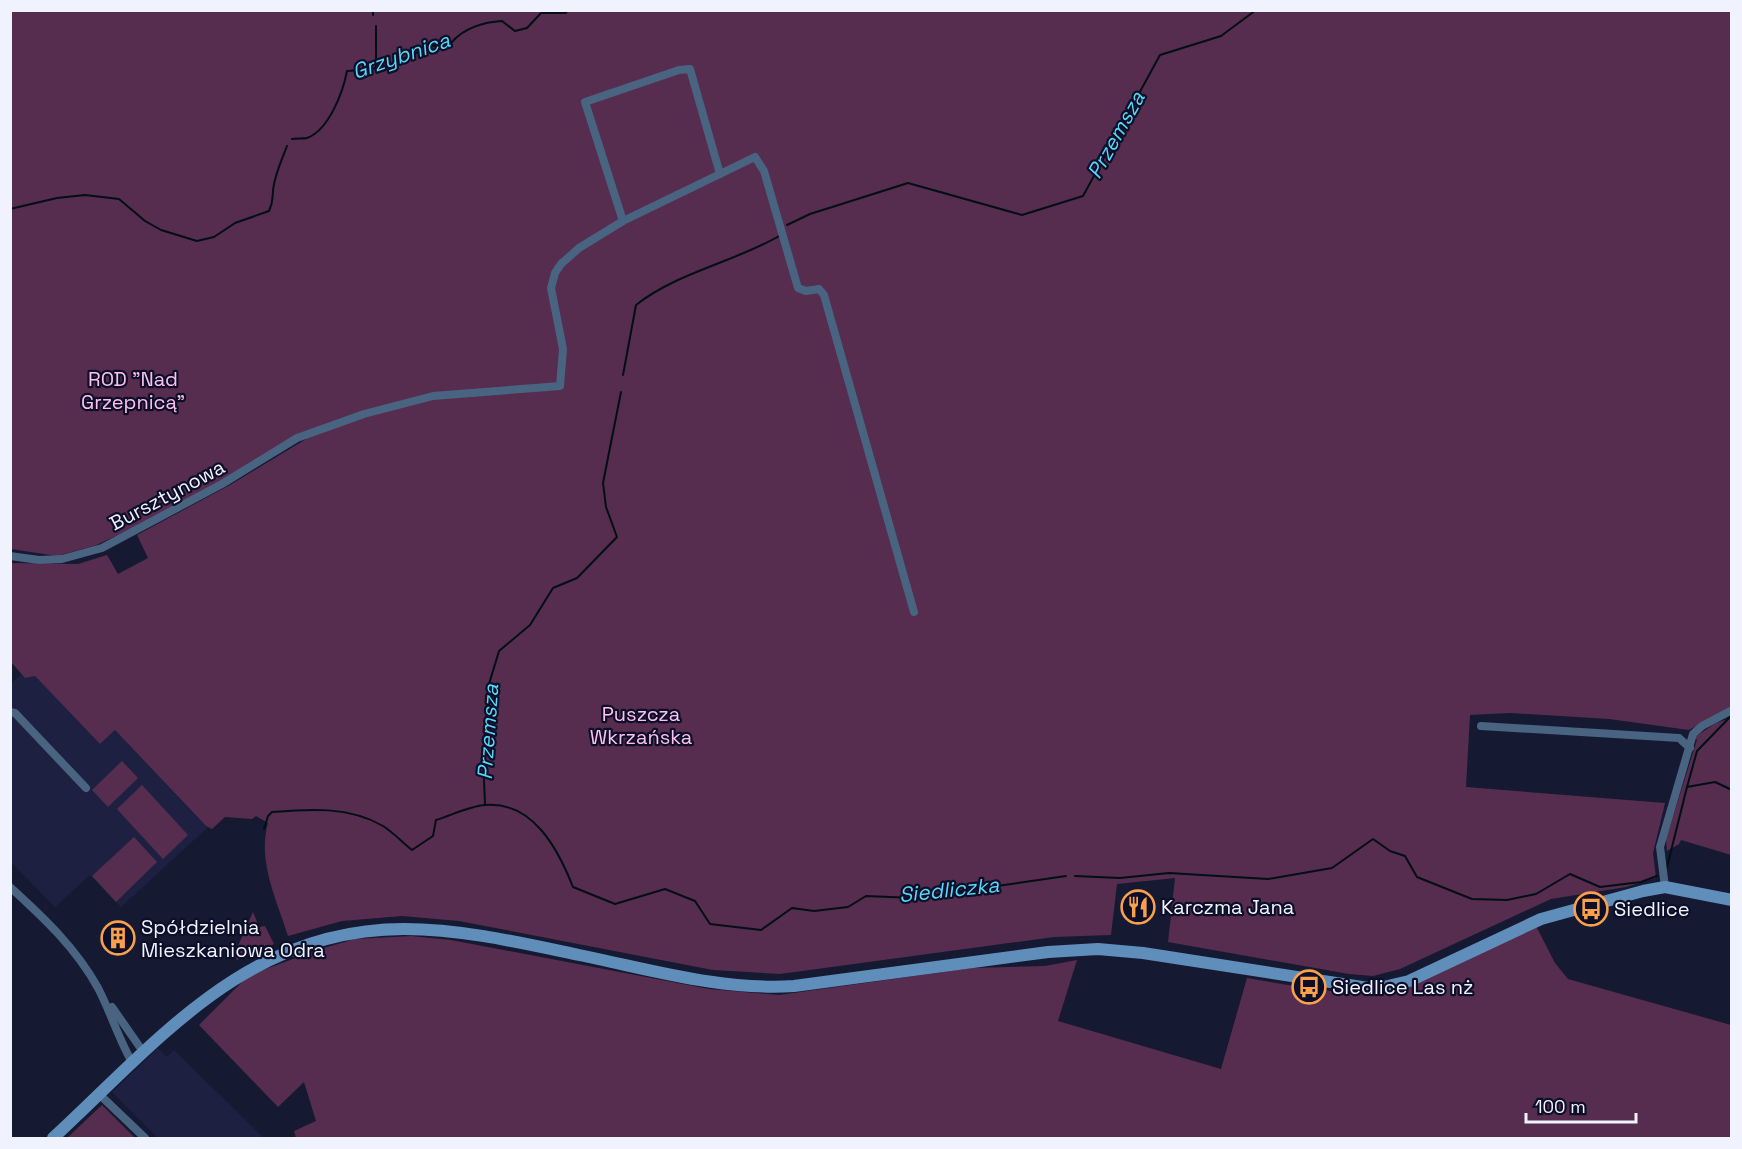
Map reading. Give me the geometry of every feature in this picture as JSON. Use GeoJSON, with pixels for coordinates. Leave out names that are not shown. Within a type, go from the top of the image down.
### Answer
{"type":"FeatureCollection","features":[{"type":"Feature","properties":{"kind":"street"},"geometry":{"type":"LineString","coordinates":[[720,174],[690,69],[679,70],[585,102],[623,221],[755,158],[764,171],[798,288],[806,291],[819,289],[824,295],[914,612]]}},
{"type":"Feature","properties":{"kind":"street","name":"Bursztynowa"},"geometry":{"type":"LineString","coordinates":[[10,556],[39,560],[62,559],[102,548],[222,484],[297,438],[329,426],[433,396],[560,386],[563,349],[551,288],[555,273],[579,248],[623,221]]}},
{"type":"Feature","properties":{"kind":"street"},"geometry":{"type":"LineString","coordinates":[[1665,887],[1660,847],[1694,734],[1702,726],[1731,710]]}},
{"type":"Feature","properties":{"kind":"street"},"geometry":{"type":"LineString","coordinates":[[10,712],[15,713],[86,788]]}},
{"type":"Feature","properties":{"kind":"street"},"geometry":{"type":"LineString","coordinates":[[1482,726],[1679,738],[1690,748]]}},
{"type":"Feature","properties":{"kind":"street"},"geometry":{"type":"LineString","coordinates":[[10,887],[63,938],[144,1053]]}},
{"type":"Feature","properties":{"kind":"street"},"geometry":{"type":"LineString","coordinates":[[53,1138],[194,1008],[232,979],[266,960],[299,947],[359,932],[424,930],[579,954],[683,977],[765,987],[794,986],[1048,952],[1098,949],[1143,953],[1375,989],[1409,981],[1541,919],[1665,887],[1731,900]]}},
{"type":"Feature","properties":{"kind":"street"},"geometry":{"type":"LineString","coordinates":[[99,990],[133,1064]]}},
{"type":"Feature","properties":{"kind":"street"},"geometry":{"type":"LineString","coordinates":[[100,1095],[145,1138]]}},
{"type":"Feature","properties":{"kind":"shaded area"},"geometry":{"type":"Polygon","coordinates":[[[22,674],[25,678],[35,676],[100,744],[115,730],[207,828],[121,907],[90,875],[55,907],[11,862],[10,684],[22,674]]]}},
{"type":"Feature","properties":{"kind":"shaded area"},"geometry":{"type":"Polygon","coordinates":[[[158,1048],[167,1057],[174,1050],[264,1138],[158,1138],[112,1092],[158,1048]]]}},
{"type":"Feature","properties":{"kind":"green space"},"geometry":{"type":"Polygon","coordinates":[[[11,11],[1731,11],[1731,706],[1689,730],[1609,719],[1510,713],[1470,715],[1466,787],[1665,803],[1653,853],[1656,878],[1626,887],[1551,899],[1400,969],[1373,976],[1349,974],[1168,942],[1175,878],[1117,884],[1111,935],[1054,937],[780,974],[713,970],[459,921],[402,916],[342,921],[288,936],[267,866],[265,837],[268,823],[256,816],[252,819],[225,817],[212,829],[206,826],[115,730],[100,744],[35,676],[25,678],[11,662],[11,563],[78,564],[107,555],[118,574],[148,558],[137,535],[230,485],[336,421],[129,530],[94,546],[57,556],[11,549],[11,11]]]}},
{"type":"Feature","properties":{"kind":"green space"},"geometry":{"type":"Polygon","coordinates":[[[1731,718],[1731,855],[1681,840],[1679,844],[1667,851],[1666,839],[1697,740],[1695,737],[1716,723],[1731,718]]]}},
{"type":"Feature","properties":{"kind":"green space"},"geometry":{"type":"Polygon","coordinates":[[[122,761],[138,778],[108,807],[92,790],[122,761]]]}},
{"type":"Feature","properties":{"kind":"green space"},"geometry":{"type":"Polygon","coordinates":[[[142,785],[188,835],[163,859],[117,809],[142,785]]]}},
{"type":"Feature","properties":{"kind":"green space"},"geometry":{"type":"Polygon","coordinates":[[[134,837],[157,862],[116,902],[92,876],[134,837]]]}},
{"type":"Feature","properties":{"kind":"green space"},"geometry":{"type":"Polygon","coordinates":[[[253,912],[259,927],[265,926],[274,944],[237,960],[234,955],[253,912]]]}},
{"type":"Feature","properties":{"kind":"green space"},"geometry":{"type":"Polygon","coordinates":[[[1536,926],[1555,963],[1568,979],[1731,1025],[1731,1138],[296,1138],[294,1131],[316,1121],[304,1082],[278,1107],[199,1025],[242,982],[258,972],[317,950],[355,939],[411,936],[451,940],[709,989],[779,995],[972,968],[1045,966],[1077,960],[1058,1021],[1221,1069],[1247,978],[1318,990],[1377,994],[1395,991],[1536,926]]]}},
{"type":"Feature","properties":{"kind":"green space"},"geometry":{"type":"Polygon","coordinates":[[[102,1105],[135,1138],[67,1138],[102,1105]]]}},
{"type":"Feature","properties":{"kind":"waterway"},"geometry":{"type":"LineString","coordinates":[[373,10],[373,15]]}},
{"type":"Feature","properties":{"kind":"waterway","name":"Grzybnica"},"geometry":{"type":"LineString","coordinates":[[292,139],[307,138],[322,127],[334,109],[347,71],[386,66],[432,46],[452,42],[468,29],[481,24],[502,21],[515,31],[527,28],[541,13],[566,13],[568,10]]}},
{"type":"Feature","properties":{"kind":"waterway","name":"Przemsza"},"geometry":{"type":"LineString","coordinates":[[787,225],[810,214],[908,183],[1022,215],[1083,196],[1160,55],[1221,36],[1256,10]]}},
{"type":"Feature","properties":{"kind":"waterway"},"geometry":{"type":"LineString","coordinates":[[376,26],[376,68]]}},
{"type":"Feature","properties":{"kind":"waterway","name":"Grzybnica"},"geometry":{"type":"LineString","coordinates":[[10,209],[57,198],[85,195],[119,199],[145,221],[161,230],[197,241],[214,237],[235,223],[269,211],[276,175],[287,146]]}},
{"type":"Feature","properties":{"kind":"waterway","name":"Przemsza"},"geometry":{"type":"LineString","coordinates":[[623,375],[636,305],[688,275],[745,253],[781,235]]}},
{"type":"Feature","properties":{"kind":"waterway","name":"Przemsza"},"geometry":{"type":"LineString","coordinates":[[485,804],[483,756],[489,684],[499,651],[530,625],[553,588],[577,578],[617,537],[606,507],[603,483],[621,392]]}},
{"type":"Feature","properties":{"kind":"waterway"},"geometry":{"type":"LineString","coordinates":[[1687,787],[1697,751],[1732,715]]}},
{"type":"Feature","properties":{"kind":"waterway","name":"Siedliczka"},"geometry":{"type":"LineString","coordinates":[[1667,867],[1687,787],[1715,782],[1732,790]]}},
{"type":"Feature","properties":{"kind":"waterway","name":"Siedliczka"},"geometry":{"type":"LineString","coordinates":[[264,829],[268,816],[272,812],[329,810],[357,815],[383,826],[412,850],[433,836],[436,820],[479,806],[502,806],[517,811],[541,830],[560,858],[573,887],[615,904],[665,889],[695,901],[710,924],[761,930],[792,908],[814,911],[848,907],[866,896],[914,898],[1066,876]]}},
{"type":"Feature","properties":{"kind":"waterway","name":"Siedliczka"},"geometry":{"type":"LineString","coordinates":[[1075,876],[1120,878],[1169,873],[1268,879],[1332,868],[1373,839],[1390,851],[1405,856],[1417,877],[1472,899],[1507,900],[1536,894],[1570,874],[1600,887],[1641,882],[1657,876]]}},
{"type":"Feature","properties":{"kind":"place","name":"Karczma Jana"},"geometry":{"type":"Point","coordinates":[1138,907]}},
{"type":"Feature","properties":{"kind":"place","name":"Siedlice"},"geometry":{"type":"Point","coordinates":[1591,909]}},
{"type":"Feature","properties":{"kind":"place","name":"Spółdzielnia Mieszkaniowa Odra"},"geometry":{"type":"Point","coordinates":[118,938]}},
{"type":"Feature","properties":{"kind":"place","name":"Siedlice Las nż"},"geometry":{"type":"Point","coordinates":[1309,987]}},
{"type":"Feature","properties":{"kind":"park label","name":"ROD \"Nad Grzepnicą\""},"geometry":{"type":"Point","coordinates":[133,390]}},
{"type":"Feature","properties":{"kind":"park label","name":"Puszcza Wkrzańska"},"geometry":{"type":"Point","coordinates":[641,726]}}]}
